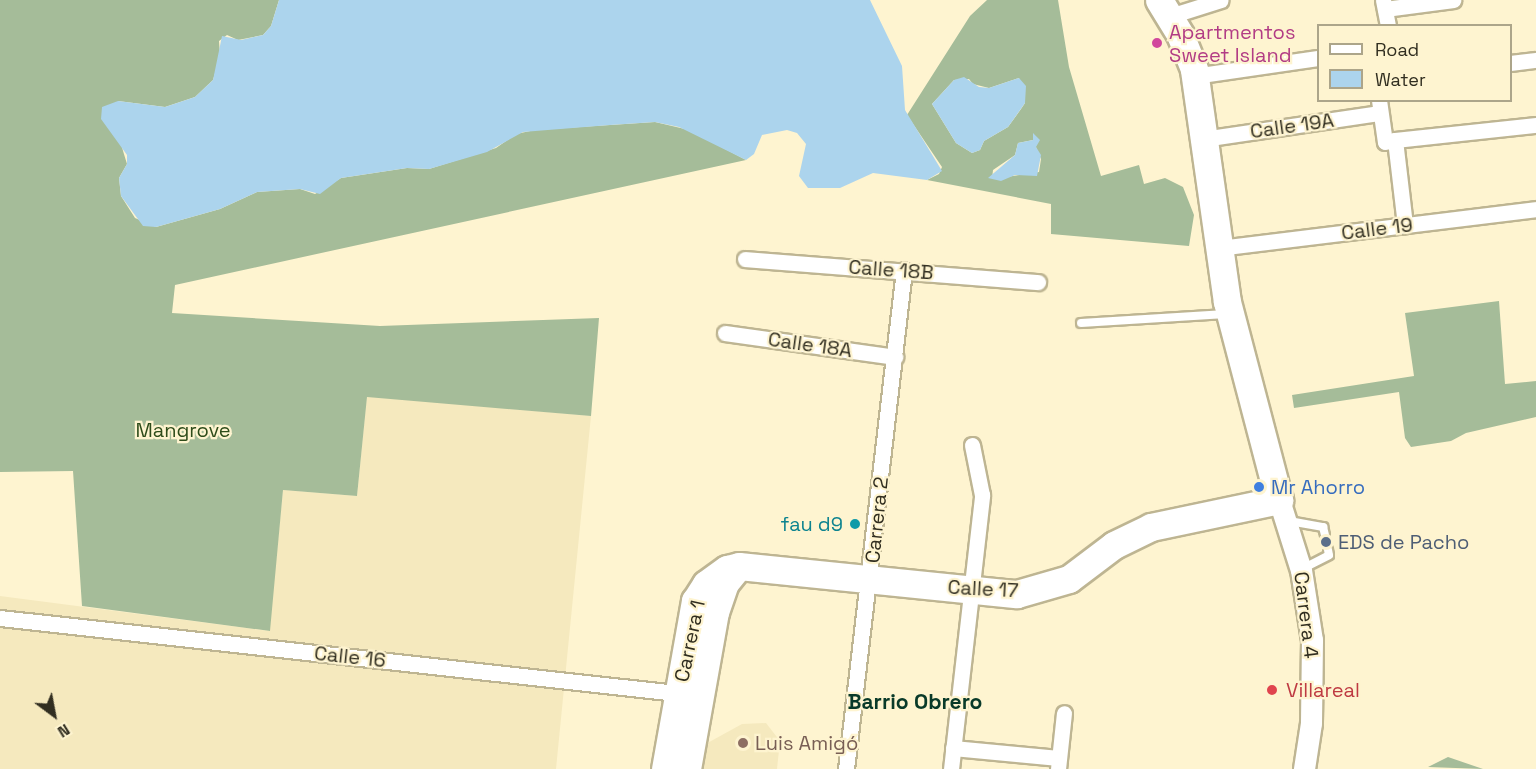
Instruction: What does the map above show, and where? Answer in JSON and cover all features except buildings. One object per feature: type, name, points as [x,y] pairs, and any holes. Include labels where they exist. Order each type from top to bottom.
[{"type":"highway","points":[[1165,8],[1194,76],[1230,314],[1283,510]]},
{"type":"highway","name":"Calle 17","points":[[739,566],[1017,594],[1041,589],[1069,579],[1114,544],[1151,527],[1283,510]]},
{"type":"highway","name":"Carrera 1","points":[[687,769],[695,601],[718,573],[739,566]]},
{"type":"highway","name":"Carrera 1","points":[[665,769],[689,695]]},
{"type":"street","points":[[1165,8],[1221,0]]},
{"type":"street","points":[[1388,24],[1384,4],[1453,0]]},
{"type":"street","points":[[1194,76],[1317,58]]},
{"type":"street","points":[[1512,63],[1536,60]]},
{"type":"street","points":[[1380,107],[1385,142],[1536,125]]},
{"type":"street","name":"Calle 19A","points":[[1203,139],[1380,107]]},
{"type":"street","points":[[1395,141],[1405,225]]},
{"type":"street","name":"Calle 19","points":[[1219,248],[1536,209]]},
{"type":"street","name":"Calle 18B","points":[[745,259],[1038,282]]},
{"type":"street","name":"Carrera 2","points":[[846,769],[870,579],[904,270]]},
{"type":"street","name":"Calle 18A","points":[[726,333],[895,357]]},
{"type":"street","points":[[951,769],[982,495],[972,445]]},
{"type":"street","name":"Carrera 4","points":[[1283,510],[1301,570],[1312,640],[1313,683],[1304,769]]},
{"type":"street","name":"Calle 16","points":[[0,618],[689,695]]},
{"type":"street","points":[[953,748],[1058,764],[1064,713]]},
{"type":"lane","points":[[1082,323],[1230,314]]},
{"type":"lane","points":[[1283,510],[1323,527],[1325,535]]},
{"type":"lane","points":[[1301,570],[1329,555],[1328,550]]},
{"type":"shaded area","points":[[367,396],[591,416],[556,769],[0,769],[0,596],[269,631],[283,490],[357,496]]},
{"type":"shaded area","name":"Luis Amigó","points":[[766,723],[780,741],[777,769],[699,769],[702,746],[742,724]]},
{"type":"green space","name":"Mangrove","points":[[0,0],[279,0],[271,26],[263,35],[238,40],[227,35],[219,41],[220,56],[213,80],[195,97],[165,107],[118,101],[120,141],[127,164],[119,178],[121,196],[135,218],[156,227],[220,209],[257,192],[300,189],[315,194],[341,178],[407,168],[429,169],[496,148],[516,134],[535,130],[655,122],[689,130],[746,160],[175,285],[172,313],[380,326],[599,318],[591,416],[367,397],[357,496],[283,490],[270,631],[82,606],[73,471],[0,472]]},
{"type":"green space","points":[[987,0],[1058,0],[1069,67],[1101,176],[1139,165],[1144,184],[1165,178],[1183,187],[1194,215],[1189,246],[1051,234],[1051,204],[927,180],[939,174],[942,167],[907,115],[970,16]],"holes":[[[1019,78],[1025,103],[1008,127],[984,141],[980,150],[972,153],[956,143],[932,104],[954,80],[969,79],[973,84],[989,88]],[[1033,140],[1041,159],[1039,172],[992,179],[993,170],[1015,155],[1018,143]]]},
{"type":"green space","points":[[1499,301],[1505,384],[1536,381],[1536,417],[1466,433],[1451,441],[1411,447],[1405,438],[1399,392],[1294,408],[1292,395],[1414,376],[1405,313]]},
{"type":"green space","points":[[1448,757],[1483,769],[1428,767]]},
{"type":"water","points":[[279,0],[870,0],[902,66],[905,110],[942,171],[927,180],[873,173],[840,188],[808,188],[799,176],[806,144],[797,133],[787,130],[762,135],[754,154],[746,160],[679,127],[655,122],[610,125],[523,132],[487,152],[429,169],[407,168],[341,178],[320,194],[300,189],[257,192],[220,209],[156,227],[143,226],[121,196],[119,178],[127,164],[127,155],[101,119],[102,107],[118,101],[165,107],[195,97],[213,80],[222,36],[241,40],[263,35],[271,26]]},
{"type":"water","points":[[964,77],[979,87],[989,88],[1019,78],[1026,86],[1025,103],[1008,127],[984,141],[980,150],[972,153],[956,143],[932,104],[954,80]]},
{"type":"water","points":[[1033,133],[1040,140],[1036,147],[1041,155],[1037,176],[1015,175],[1001,181],[988,178],[1015,155],[1018,143],[1033,140]]},
{"type":"place","name":"Apartmentos Sweet Island","points":[[1157,43]]},
{"type":"place","name":"Mr Ahorro","points":[[1259,487]]},
{"type":"place","name":"fau d9","points":[[855,524]]},
{"type":"place","name":"EDS de Pacho","points":[[1326,542]]},
{"type":"place","name":"Villareal","points":[[1272,690]]},
{"type":"place","name":"Luis Amigó","points":[[743,743]]},
{"type":"district","name":"Barrio Obrero","points":[[915,702]]}]
